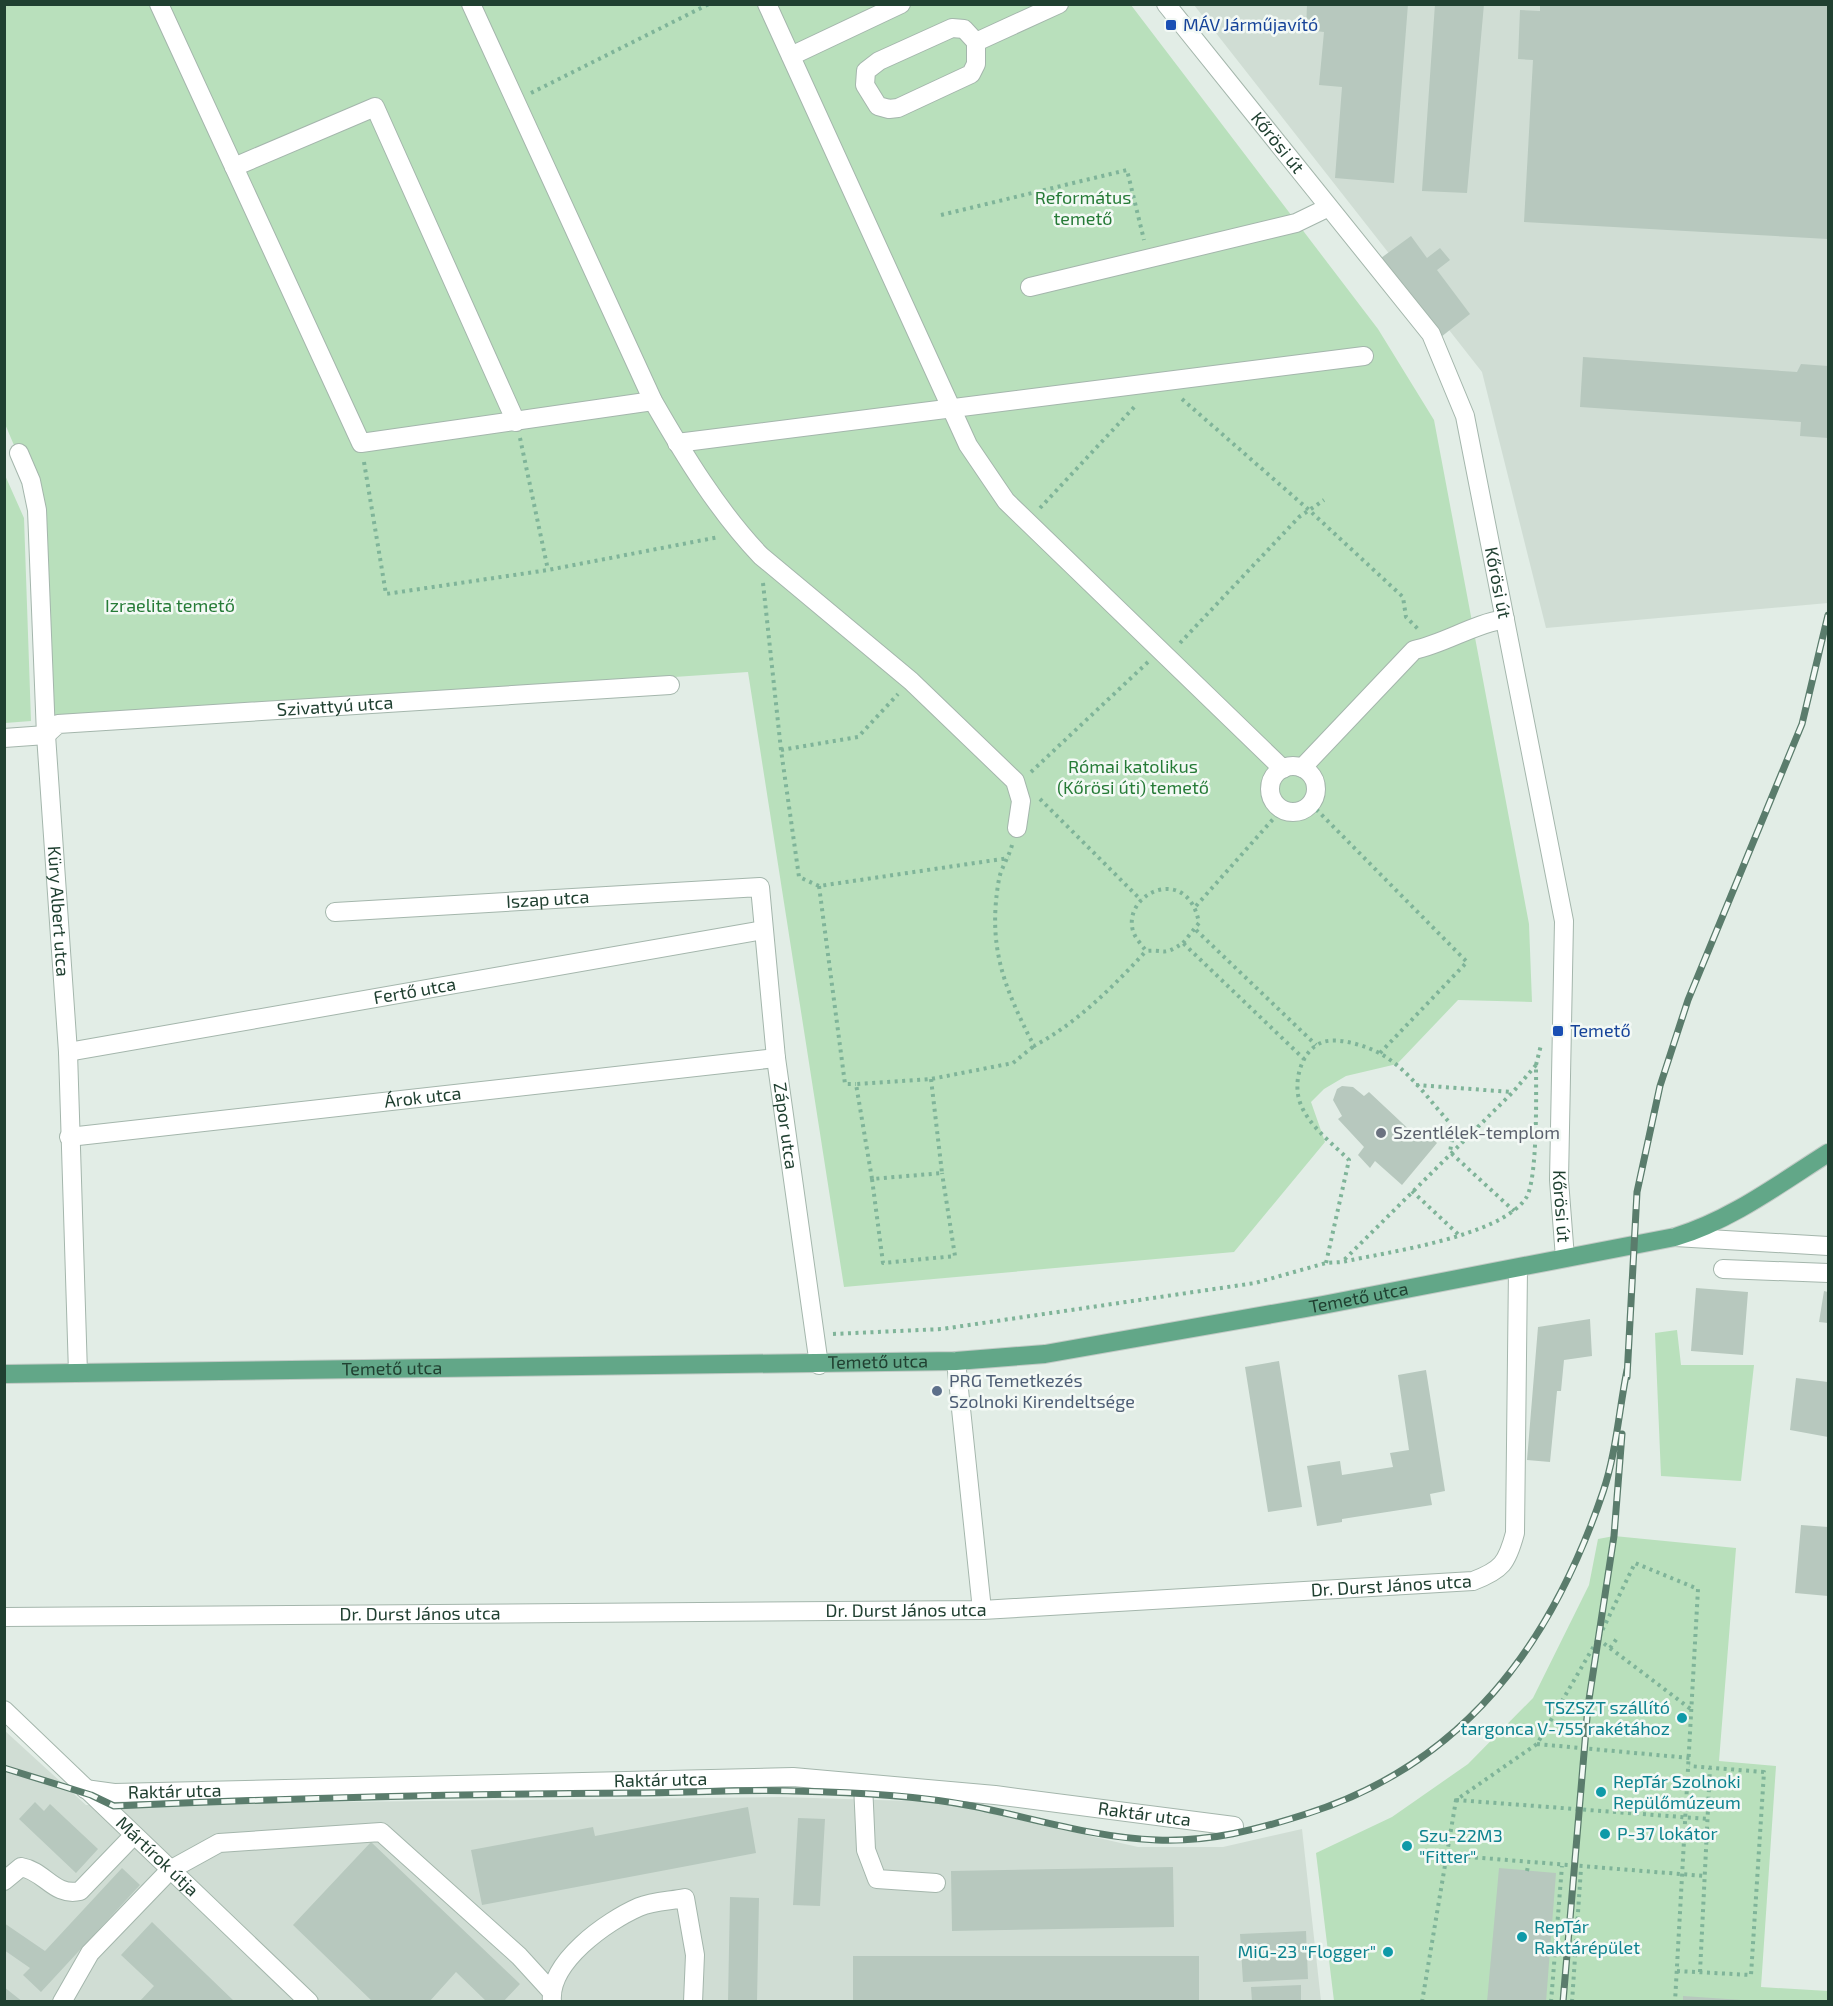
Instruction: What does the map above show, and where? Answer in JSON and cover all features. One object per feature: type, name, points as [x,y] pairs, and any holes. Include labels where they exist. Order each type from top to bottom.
[{"type":"main road","name":"Temető utca","points":[[4,1374],[819,1365],[956,1361],[1045,1354],[1518,1268],[1675,1237],[1697,1230],[1751,1203],[1828,1153]]},
{"type":"street","points":[[159,4],[361,443],[653,401]]},
{"type":"street","points":[[471,4],[653,401],[677,443],[739,533],[761,556],[911,681],[1015,781],[1021,801],[1017,828]]},
{"type":"street","points":[[767,4],[968,445],[1006,501],[1283,769]]},
{"type":"street","points":[[791,56],[901,4]]},
{"type":"street","points":[[976,42],[1059,4]]},
{"type":"street","name":"Kőrösi út","points":[[1166,4],[1327,208],[1431,334],[1465,416],[1564,921],[1559,1179],[1565,1258]]},
{"type":"street","points":[[952,28],[964,29],[976,42],[976,64],[971,74],[898,108],[888,109],[878,106],[865,85],[866,71],[879,61],[952,28]]},
{"type":"street","points":[[234,167],[375,107],[516,422]]},
{"type":"street","points":[[1030,287],[1296,223],[1327,208]]},
{"type":"street","points":[[677,443],[1160,380],[1364,356]]},
{"type":"street","name":"Küry Albert utca","points":[[19,453],[31,481],[37,510],[46,735],[68,1052],[78,1373]]},
{"type":"street","points":[[1302,768],[1414,650],[1433,645],[1486,622],[1505,619]]},
{"type":"street","name":"Szivattyú utca","points":[[4,738],[46,735],[58,724],[670,685]]},
{"type":"street","points":[[1302,768],[1308,771],[1316,783],[1311,804],[1300,811],[1282,809],[1271,792],[1273,778],[1283,769],[1302,768]]},
{"type":"street","name":"Iszap utca","points":[[335,912],[760,887]]},
{"type":"street","name":"Zápor utca","points":[[760,887],[776,1058],[819,1365]]},
{"type":"street","name":"Fertő utca","points":[[68,1052],[763,930]]},
{"type":"street","name":"Árok utca","points":[[69,1137],[776,1058]]},
{"type":"street","points":[[1675,1237],[1828,1246]]},
{"type":"street","points":[[1776,1271],[1777,1244]]},
{"type":"street","name":"Dr. Durst János utca","points":[[4,1617],[982,1610],[1473,1581],[1494,1573],[1509,1556],[1515,1533],[1518,1268]]},
{"type":"street","points":[[1723,1269],[1828,1273]]},
{"type":"street","points":[[956,1361],[982,1610]]},
{"type":"street","name":"Mártírok útja","points":[[4,1710],[133,1836],[309,2001]]},
{"type":"street","name":"Raktár utca","points":[[85,1789],[114,1793],[793,1777],[995,1795],[1234,1826]]},
{"type":"street","points":[[863,1784],[866,1850],[877,1880],[936,1883]]},
{"type":"street","points":[[62,2001],[90,1953],[170,1870],[219,1843],[381,1832],[519,1956],[552,1996],[569,1957],[600,1929],[640,1906],[685,1898],[695,1955],[693,2001]]},
{"type":"street","points":[[4,1881],[21,1867],[33,1869],[59,1891],[69,1894],[80,1891],[133,1836]]},
{"type":"path","points":[[516,100],[709,4]]},
{"type":"path","points":[[942,215],[1127,170],[1148,258]]},
{"type":"path","points":[[1028,522],[1160,380],[1309,510],[1403,597],[1406,617],[1433,645]]},
{"type":"path","points":[[516,422],[548,570]]},
{"type":"path","points":[[361,443],[386,594],[548,570],[739,533]]},
{"type":"path","points":[[1031,773],[1164,653],[1309,510],[1324,500]]},
{"type":"path","points":[[761,556],[781,750],[799,876],[819,886],[1009,858]]},
{"type":"path","points":[[781,750],[858,737],[911,681]]},
{"type":"path","points":[[1038,797],[1141,900]]},
{"type":"path","points":[[1311,804],[1467,962],[1380,1053]]},
{"type":"path","points":[[1196,906],[1282,809]]},
{"type":"path","points":[[1017,828],[1009,858],[999,876],[993,926],[998,956],[1010,998],[1034,1046]]},
{"type":"path","points":[[819,886],[845,1083],[931,1078],[1013,1063],[1034,1046],[1061,1032],[1120,979],[1146,951]]},
{"type":"path","points":[[1158,888],[1171,889],[1184,895],[1196,906],[1199,923],[1196,930],[1171,951],[1160,953],[1146,951],[1133,932],[1132,918],[1141,900],[1158,888]]},
{"type":"path","points":[[1196,930],[1316,1045]]},
{"type":"path","points":[[1183,943],[1305,1059]]},
{"type":"path","points":[[1326,1263],[1349,1160],[1307,1118],[1300,1103],[1299,1069],[1316,1045],[1325,1041],[1335,1041],[1380,1053],[1416,1085],[1449,1122],[1453,1134],[1450,1152]]},
{"type":"path","points":[[814,1335],[942,1329],[1255,1282],[1326,1263],[1342,1262],[1460,1237],[1514,1211],[1527,1196],[1533,1158],[1536,1065],[1542,1042]]},
{"type":"path","points":[[1342,1262],[1450,1152],[1513,1092],[1536,1065]]},
{"type":"path","points":[[856,1084],[883,1263],[955,1256],[931,1078]]},
{"type":"path","points":[[1416,1085],[1513,1092]]},
{"type":"path","points":[[1450,1152],[1514,1211]]},
{"type":"path","points":[[872,1179],[942,1173]]},
{"type":"path","points":[[1412,1191],[1460,1237]]},
{"type":"path","points":[[1422,2001],[1456,1800],[1537,1744],[1598,1639],[1635,1563],[1698,1589],[1676,2001]]},
{"type":"path","points":[[1610,1648],[1618,1637]]},
{"type":"path","points":[[1598,1639],[1693,1710]]},
{"type":"path","points":[[1537,1744],[1690,1758]]},
{"type":"path","points":[[1677,1971],[1751,1975],[1764,1772],[1689,1766]]},
{"type":"path","points":[[1700,1972],[1710,1768]]},
{"type":"path","points":[[1456,1800],[1707,1819]]},
{"type":"path","points":[[1445,1855],[1581,1868],[1705,1876]]},
{"type":"path","points":[[1522,1862],[1528,1869],[1536,1863]]},
{"type":"path","points":[[1551,2001],[1562,1866]]},
{"type":"path","points":[[1572,2001],[1581,1868]]},
{"type":"shaded area","name":"MÁV Járműjavító","points":[[1194,5],[1828,5],[1828,603],[1546,628],[1482,372]]},
{"type":"shaded area","points":[[4,1730],[86,1805],[781,1797],[942,1802],[1138,1847],[1223,1847],[1302,1829],[1321,2001],[5,2001]]},
{"type":"green space","name":"Római katolikus (Kőrösi úti) temető","points":[[5,5],[1131,5],[1378,329],[1434,420],[1529,924],[1532,1002],[1458,1000],[1397,1064],[1346,1076],[1324,1089],[1311,1102],[1325,1142],[1234,1252],[844,1287],[748,672],[53,719],[41,509],[5,424]]},
{"type":"green space","points":[[4,473],[24,518],[31,721],[5,723]]},
{"type":"green space","points":[[1677,1330],[1681,1365],[1754,1365],[1741,1481],[1661,1476],[1655,1333]]},
{"type":"green space","name":"RepTár Szolnoki Repülőmúzeum","points":[[1614,1536],[1736,1548],[1719,1761],[1776,1766],[1761,1987],[1828,1991],[1828,2001],[1334,2001],[1316,1853],[1392,1817],[1468,1764],[1533,1698],[1589,1585],[1598,1539]]},
{"type":"building","points":[[1307,4],[1408,4],[1394,183],[1335,178],[1342,87],[1319,85],[1324,32],[1306,30]]},
{"type":"building","points":[[1435,4],[1484,4],[1467,193],[1422,191]]},
{"type":"building","points":[[1540,4],[1828,4],[1828,239],[1524,222],[1533,60],[1518,59],[1520,10],[1540,11]]},
{"type":"building","points":[[1411,236],[1427,258],[1440,248],[1450,260],[1437,270],[1470,314],[1441,337],[1381,258]]},
{"type":"building","points":[[1583,357],[1797,372],[1801,364],[1828,366],[1828,438],[1800,436],[1801,422],[1580,407]]},
{"type":"building","name":"Szentlélek-templom","points":[[1342,1086],[1353,1087],[1364,1096],[1369,1092],[1416,1136],[1423,1129],[1437,1143],[1402,1185],[1375,1161],[1370,1168],[1358,1155],[1364,1147],[1338,1119],[1342,1116],[1333,1100],[1337,1089]]},
{"type":"building","points":[[1696,1288],[1748,1292],[1743,1355],[1691,1351]]},
{"type":"building","points":[[1824,1291],[1828,1292],[1828,1323],[1819,1322]]},
{"type":"building","points":[[1590,1319],[1592,1356],[1564,1360],[1561,1391],[1557,1391],[1550,1462],[1527,1460],[1538,1327]]},
{"type":"building","points":[[1279,1361],[1302,1507],[1268,1512],[1245,1367]]},
{"type":"building","points":[[1426,1370],[1445,1491],[1430,1494],[1432,1505],[1342,1519],[1342,1522],[1317,1526],[1307,1466],[1340,1461],[1342,1475],[1393,1467],[1390,1453],[1409,1450],[1398,1375]]},
{"type":"building","points":[[1796,1378],[1828,1382],[1828,1437],[1790,1430]]},
{"type":"building","points":[[1801,1525],[1828,1527],[1828,1596],[1795,1593]]},
{"type":"building","points":[[35,1802],[44,1811],[50,1804],[98,1849],[76,1873],[19,1819]]},
{"type":"building","points":[[748,1807],[756,1853],[482,1905],[471,1850],[593,1827],[595,1836]]},
{"type":"building","points":[[798,1818],[825,1819],[820,1906],[793,1905]]},
{"type":"building","points":[[371,1842],[520,1984],[503,2002],[487,2002],[456,1972],[429,2002],[373,2002],[293,1925]]},
{"type":"building","points":[[1173,1867],[1174,1927],[952,1931],[951,1871]]},
{"type":"building","points":[[122,1868],[140,1885],[41,1992],[23,1975],[30,1968],[4,1950],[4,1923],[45,1951]]},
{"type":"building","name":"RepTár Raktárépület","points":[[1499,1868],[1556,1873],[1546,2002],[1487,2002]]},
{"type":"building","points":[[730,1897],[759,1898],[757,2002],[728,2002]]},
{"type":"building","points":[[152,1922],[235,2002],[139,2002],[154,1986],[121,1955]]},
{"type":"building","points":[[1306,1931],[1308,1979],[1243,1982],[1240,1934]]},
{"type":"building","points":[[853,1956],[1199,1956],[1199,2002],[853,2002]]},
{"type":"building","points":[[1301,1985],[1301,2002],[1252,2002],[1251,1987]]},
{"type":"building","points":[[4,1987],[23,2002],[4,2002]]},
{"type":"building","points":[[1683,1996],[1742,2000],[1742,2002],[1683,2002]]},
{"type":"railway","points":[[1627,1377],[1637,1192],[1660,1086],[1688,1000],[1802,724],[1828,615]]},
{"type":"railway","points":[[4,1768],[91,1795],[114,1806],[503,1794],[774,1791],[861,1793],[928,1799],[972,1806],[1087,1832],[1157,1840],[1196,1839],[1251,1830],[1306,1814],[1362,1792],[1412,1764],[1456,1730],[1494,1692],[1528,1648],[1557,1600],[1582,1548],[1607,1477],[1627,1370]]},
{"type":"railway","points":[[1563,2002],[1588,1706],[1614,1536],[1622,1434]]},
{"type":"place","name":"MÁV Járműjavító","points":[[1171,25]]},
{"type":"place","name":"Temető","points":[[1558,1031]]},
{"type":"place","name":"Szentlélek-templom","points":[[1381,1133]]},
{"type":"place","name":"PRG Temetkezés Szolnoki Kirendeltsége","points":[[937,1391]]},
{"type":"place","name":"TSZSZT szállító targonca V-755 rakétához","points":[[1682,1718]]},
{"type":"place","name":"RepTár Szolnoki Repülőmúzeum","points":[[1601,1792]]},
{"type":"place","name":"P-37 lokátor","points":[[1605,1834]]},
{"type":"place","name":"Szu-22M3 \"Fitter\"","points":[[1407,1846]]},
{"type":"place","name":"RepTár Raktárépület","points":[[1522,1937]]},
{"type":"place","name":"MiG-23 \"Flogger\"","points":[[1388,1952]]},
{"type":"park label","name":"Református temető","points":[[1083,208]]},
{"type":"park label","name":"Izraelita temető","points":[[170,606]]}]
